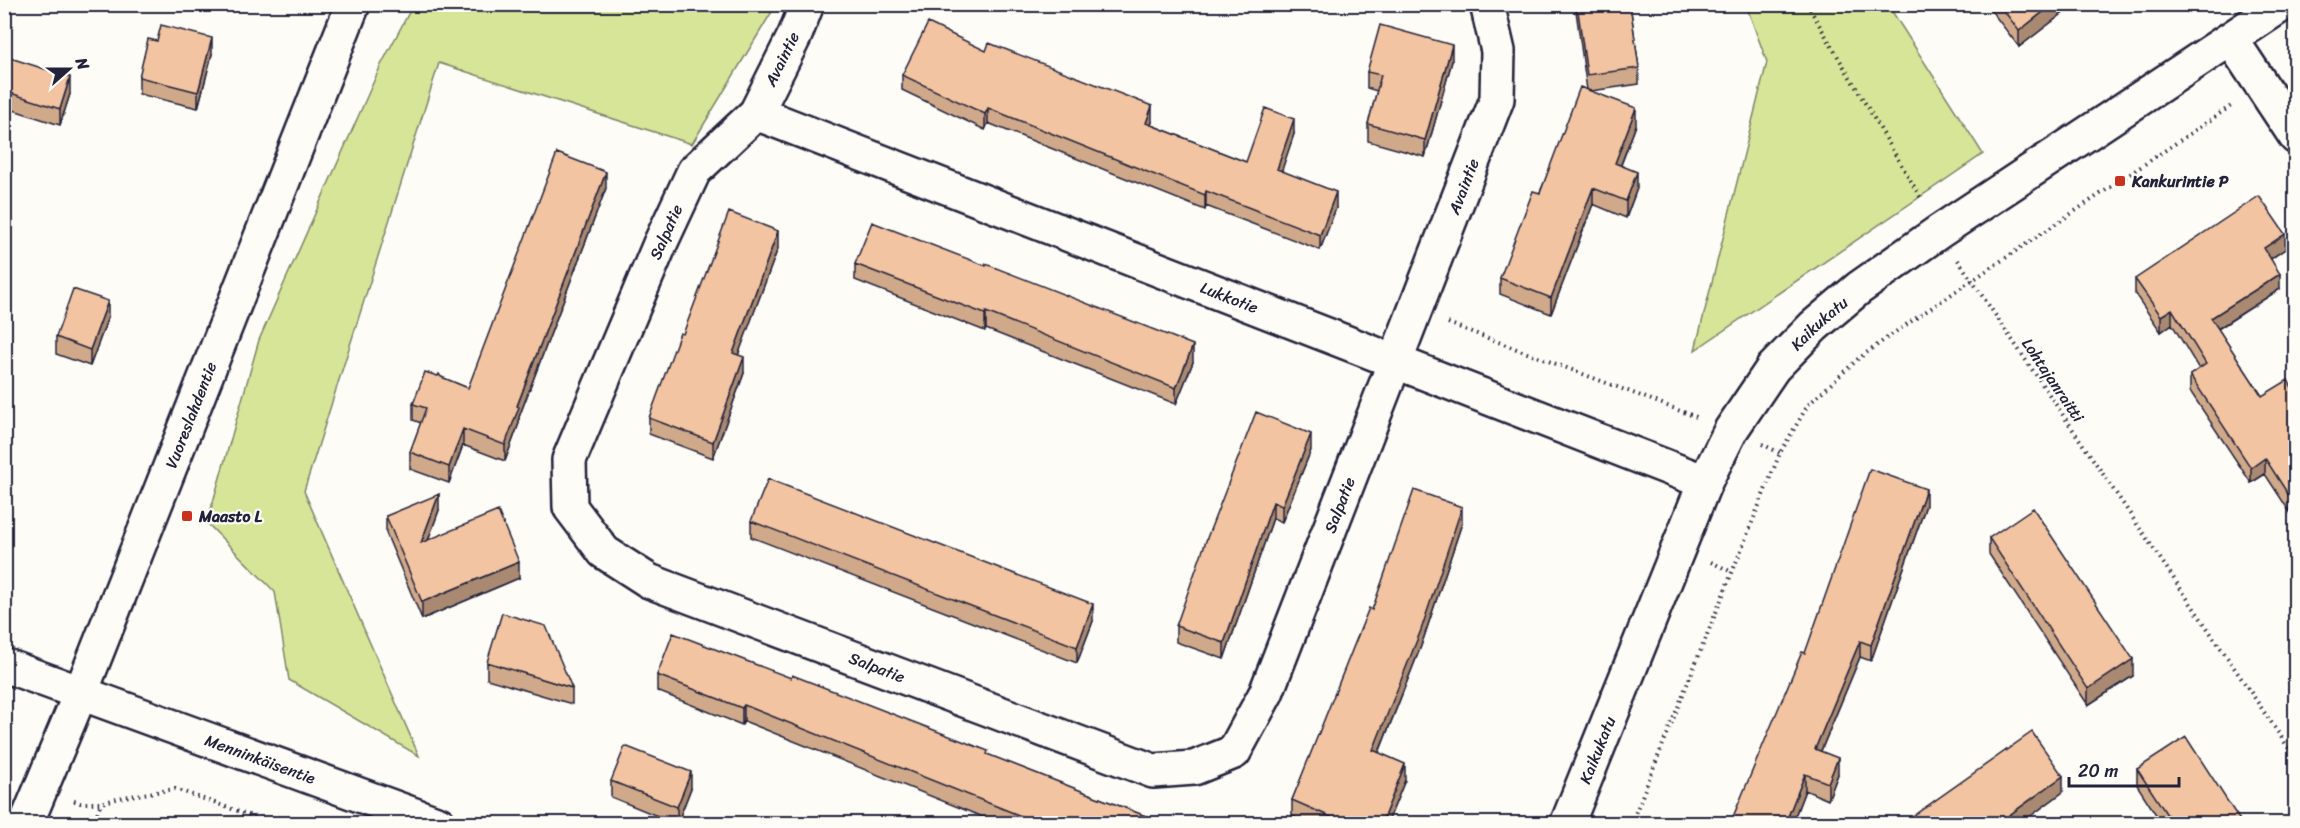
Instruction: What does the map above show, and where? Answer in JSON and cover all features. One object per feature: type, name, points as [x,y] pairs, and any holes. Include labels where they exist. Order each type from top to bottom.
[{"type":"street","name":"Vuoreslahdentie","points":[[26,824],[81,692],[353,4]]},
{"type":"street","name":"Avaintie","points":[[756,113],[795,35],[807,4]]},
{"type":"street","name":"Avaintie","points":[[1396,363],[1497,99],[1498,51],[1487,4]]},
{"type":"street","name":"Kaikukatu","points":[[1567,824],[1705,482],[1731,430],[1773,368],[1814,327],[1860,288],[1940,231],[2283,4]]},
{"type":"street","points":[[2231,39],[2295,137]]},
{"type":"street","name":"Lukkotie","points":[[756,113],[1705,482]]},
{"type":"street","name":"Salpatie","points":[[756,113],[694,171],[660,244],[568,460],[570,507],[604,552],[649,581],[1153,771],[1194,768],[1234,752],[1266,693],[1396,363]]},
{"type":"street","name":"Menninkäisentie","points":[[4,665],[81,692],[374,813],[439,824]]},
{"type":"path","name":"Lohtajanraitti","points":[[1807,4],[1971,280],[2295,759]]},
{"type":"path","points":[[1631,824],[1780,453],[1808,405],[1858,359],[1971,280],[2262,86]]},
{"type":"path","points":[[1416,311],[1731,430]]},
{"type":"path","points":[[41,787],[80,803],[101,803],[175,789],[275,824]]},
{"type":"path","points":[[93,824],[101,803]]},
{"type":"green space","points":[[413,5],[776,5],[692,144],[439,63],[304,491],[419,756],[289,680],[275,592],[207,523],[259,340],[381,65]]},
{"type":"green space","points":[[1746,5],[1888,5],[1983,154],[1695,350],[1767,62]]},
{"type":"building","points":[[1577,4],[1630,4],[1639,68],[1587,75]]},
{"type":"building","points":[[1999,4],[2053,4],[2019,31]]},
{"type":"building","points":[[928,23],[986,51],[989,43],[1152,106],[1146,123],[1246,162],[1265,108],[1294,119],[1277,169],[1336,192],[1320,235],[1206,191],[1205,195],[988,108],[985,114],[902,75]]},
{"type":"building","points":[[161,25],[212,38],[198,92],[139,77],[148,39],[157,41]]},
{"type":"building","points":[[1380,25],[1452,45],[1425,140],[1368,124],[1381,75],[1367,72]]},
{"type":"building","points":[[4,56],[70,77],[60,109],[4,91]]},
{"type":"building","points":[[1580,87],[1636,108],[1615,163],[1637,172],[1626,201],[1593,188],[1551,298],[1500,278],[1533,191],[1540,193]]},
{"type":"building","points":[[557,153],[606,172],[517,406],[519,407],[505,445],[463,429],[449,467],[410,452],[426,408],[413,404],[425,372],[438,376],[439,374],[441,377],[468,388]]},
{"type":"building","points":[[2259,196],[2285,234],[2264,248],[2280,274],[2211,318],[2262,396],[2288,380],[2295,393],[2295,505],[2265,458],[2251,468],[2190,375],[2206,364],[2172,309],[2161,316],[2135,279]]},
{"type":"building","points":[[729,212],[778,231],[733,353],[744,357],[713,442],[649,418],[680,333],[683,334]]},
{"type":"building","points":[[872,222],[1193,345],[1176,388],[986,312],[985,314],[855,264]]},
{"type":"building","points":[[73,289],[108,301],[90,350],[56,337]]},
{"type":"building","points":[[1256,412],[1311,434],[1282,506],[1273,502],[1224,643],[1176,626]]},
{"type":"building","points":[[1870,469],[1926,489],[1871,645],[1860,641],[1815,749],[1838,758],[1828,783],[1805,774],[1785,824],[1730,824],[1802,652],[1805,653]]},
{"type":"building","points":[[768,479],[1093,604],[1077,647],[751,521]]},
{"type":"building","points":[[1414,490],[1462,507],[1421,630],[1373,750],[1405,764],[1381,824],[1347,824],[1292,800],[1369,608],[1372,610]]},
{"type":"building","points":[[439,494],[421,543],[498,511],[519,562],[422,602],[386,516]]},
{"type":"building","points":[[2033,508],[2133,659],[2088,689],[1989,538]]},
{"type":"building","points":[[502,613],[546,626],[572,688],[487,662]]},
{"type":"building","points":[[673,633],[791,678],[792,675],[988,751],[987,754],[1166,824],[1041,824],[744,705],[742,708],[657,675]]},
{"type":"building","points":[[2032,732],[2063,776],[1997,824],[1908,824],[1906,821]]},
{"type":"building","points":[[2186,737],[2241,822],[2239,824],[2173,824],[2137,769]]},
{"type":"building","points":[[625,746],[691,772],[677,807],[611,781]]},
{"type":"place","name":"Kankurintie P","points":[[2120,181]]},
{"type":"place","name":"Maasto L","points":[[187,516]]}]
